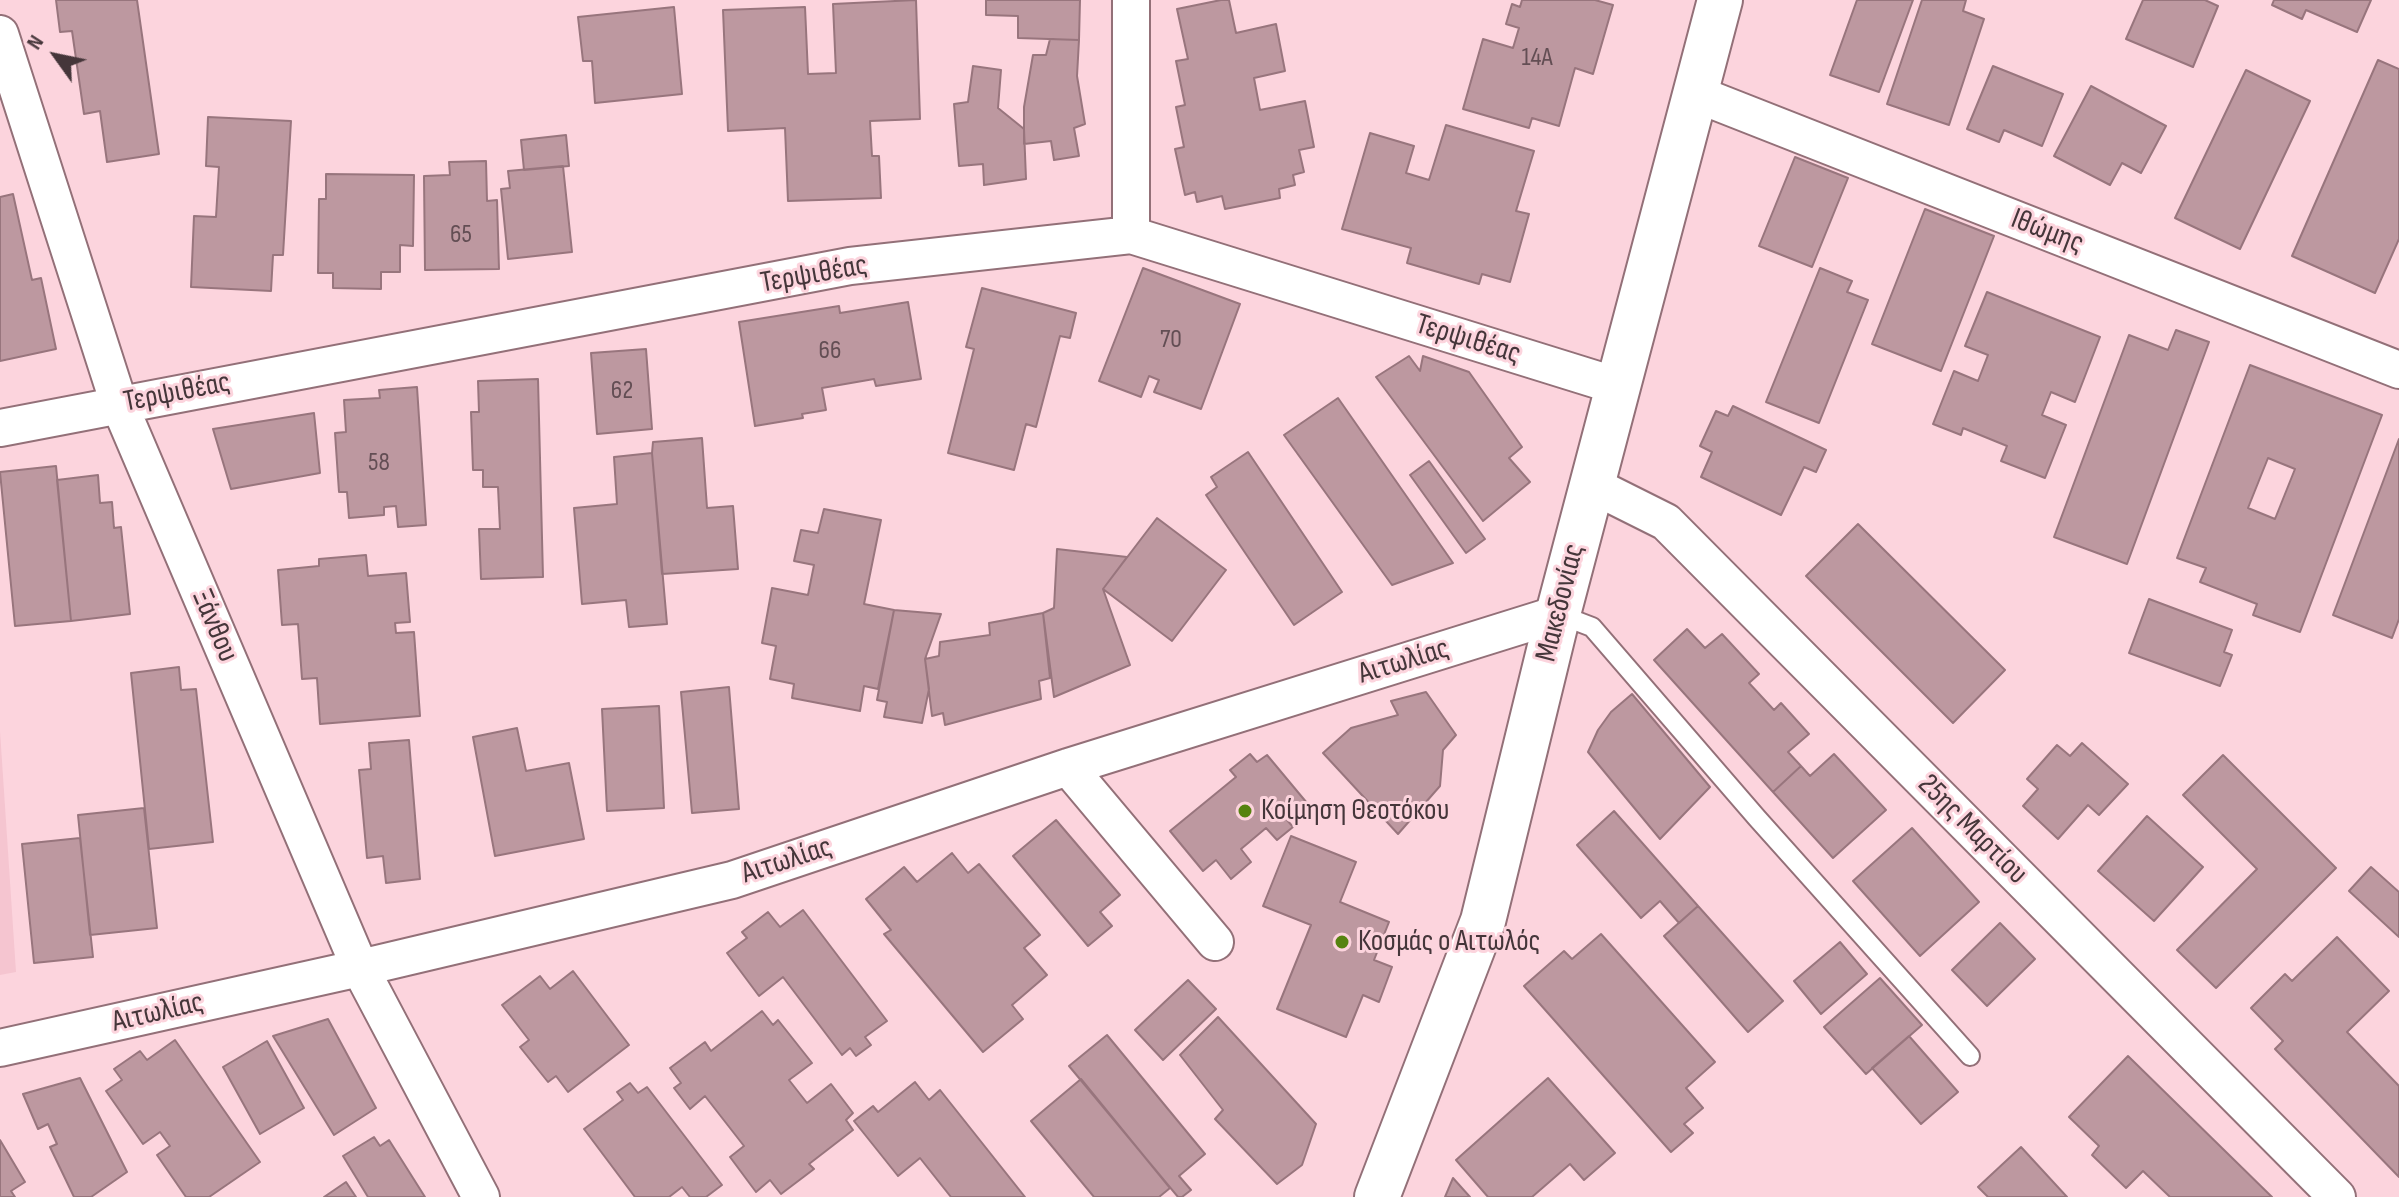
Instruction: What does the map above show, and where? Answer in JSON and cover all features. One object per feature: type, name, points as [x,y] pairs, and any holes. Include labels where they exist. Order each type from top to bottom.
[{"type":"street","points":[[1131,0],[1131,235]]},
{"type":"street","name":"Μακεδονίας","points":[[1377,1197],[1483,921],[1558,614],[1720,0]]},
{"type":"street","name":"Ξάνθου","points":[[0,34],[119,404],[360,968],[481,1197]]},
{"type":"street","name":"Ιθώμης","points":[[1694,93],[2399,370]]},
{"type":"street","name":"Τερψιθέας","points":[[0,428],[850,266],[1131,235],[1617,386]]},
{"type":"street","name":"25ης Μαρτίου","points":[[1592,485],[1666,522],[2337,1197]]},
{"type":"street","name":"Αιτωλίας","points":[[0,1048],[360,968],[732,880],[1068,767],[1558,614]]},
{"type":"street","points":[[1068,767],[1215,942]]},
{"type":"lane","points":[[1558,614],[1592,627],[1757,818],[1970,1056]]},
{"type":"shaded area","points":[[0,731],[16,972],[0,975]]},
{"type":"building","points":[[56,0],[137,0],[159,154],[107,162],[100,111],[84,114],[72,31],[60,32]]},
{"type":"building","points":[[916,0],[920,119],[870,121],[872,156],[879,156],[881,198],[788,201],[785,128],[728,131],[723,10],[805,7],[808,74],[836,73],[833,4]]},
{"type":"building","points":[[986,0],[1080,0],[1079,40],[1018,38],[1018,16],[986,15]]},
{"type":"building","points":[[1229,0],[1236,33],[1276,24],[1285,71],[1254,78],[1260,110],[1305,101],[1314,147],[1299,150],[1304,172],[1293,175],[1295,185],[1279,189],[1280,198],[1225,209],[1222,196],[1197,202],[1195,192],[1185,195],[1175,149],[1184,147],[1176,107],[1185,105],[1176,61],[1188,59],[1177,9]]},
{"type":"building","points":[[1522,0],[1595,0],[1613,5],[1593,74],[1575,68],[1559,126],[1532,118],[1529,128],[1463,109],[1483,39],[1513,48],[1519,28],[1506,24],[1512,4],[1520,7]]},
{"type":"building","points":[[1857,0],[1913,0],[1879,92],[1830,75]]},
{"type":"building","points":[[1922,0],[1966,0],[1963,11],[1984,19],[1949,125],[1887,104]]},
{"type":"building","points":[[2143,0],[2205,0],[2218,6],[2193,67],[2126,39]]},
{"type":"building","points":[[2274,0],[2371,0],[2357,32],[2306,10],[2302,19],[2272,5]]},
{"type":"building","points":[[674,7],[682,94],[595,103],[592,61],[583,61],[578,17]]},
{"type":"building","points":[[1050,39],[1079,40],[1077,76],[1085,124],[1074,128],[1079,156],[1054,160],[1051,141],[1024,144],[1024,107],[1033,55],[1046,55]]},
{"type":"building","points":[[2378,60],[2399,69],[2399,239],[2375,293],[2292,256]]},
{"type":"building","points":[[973,66],[1001,70],[998,108],[1024,129],[1026,179],[984,185],[983,164],[959,166],[954,104],[968,102]]},
{"type":"building","points":[[1993,66],[2063,94],[2042,146],[2004,130],[1999,142],[1967,129]]},
{"type":"building","points":[[2246,70],[2310,101],[2240,249],[2175,218]]},
{"type":"building","points":[[2091,86],[2166,126],[2141,173],[2122,163],[2110,185],[2054,156]]},
{"type":"building","points":[[208,117],[291,121],[283,255],[273,255],[271,291],[191,287],[194,216],[216,217],[219,167],[206,166]]},
{"type":"building","points":[[1446,125],[1534,151],[1516,211],[1529,214],[1510,282],[1482,274],[1479,284],[1407,263],[1411,248],[1342,229],[1370,133],[1414,146],[1406,173],[1429,180]]},
{"type":"building","points":[[566,135],[569,166],[524,170],[521,140]]},
{"type":"building","points":[[1795,157],[1848,178],[1812,267],[1759,246]]},
{"type":"building","points":[[486,161],[487,201],[497,200],[499,269],[425,270],[424,176],[450,175],[449,162]]},
{"type":"building","points":[[563,166],[572,252],[508,259],[501,189],[510,188],[508,171]]},
{"type":"building","points":[[326,174],[414,175],[413,246],[400,245],[400,272],[381,272],[381,289],[333,288],[333,273],[318,273],[319,199],[326,199]]},
{"type":"building","points":[[13,194],[32,280],[41,278],[56,349],[0,361],[0,197]]},
{"type":"building","points":[[1925,209],[1994,236],[1941,371],[1872,344]]},
{"type":"building","points":[[1143,268],[1240,304],[1201,409],[1154,392],[1159,380],[1149,376],[1141,397],[1099,381]]},
{"type":"building","points":[[1820,268],[1852,281],[1847,292],[1868,300],[1819,423],[1766,402]]},
{"type":"building","points":[[982,288],[1076,313],[1070,338],[1060,336],[1036,427],[1026,424],[1014,470],[948,453],[974,349],[966,347]]},
{"type":"building","points":[[1987,292],[2100,337],[2075,402],[2051,392],[2042,415],[2066,425],[2045,478],[2001,461],[2007,446],[1963,428],[1961,435],[1933,424],[1954,371],[1978,381],[1988,355],[1965,346]]},
{"type":"building","points":[[908,302],[921,379],[876,386],[874,379],[822,388],[826,410],[802,414],[803,418],[755,426],[739,322],[839,306],[840,313]]},
{"type":"building","points":[[2176,330],[2209,342],[2127,564],[2054,537],[2129,335],[2168,350]]},
{"type":"building","points":[[646,349],[652,429],[597,434],[591,353]]},
{"type":"building","points":[[1409,356],[1420,371],[1423,356],[1469,372],[1522,447],[1509,458],[1530,482],[1483,521],[1376,377]]},
{"type":"building","points":[[2250,365],[2382,415],[2300,632],[2253,615],[2257,604],[2200,582],[2206,568],[2177,558]],"holes":[[[2268,458],[2295,469],[2275,519],[2248,508]]]},
{"type":"building","points":[[538,379],[543,577],[481,579],[479,529],[500,529],[498,487],[483,487],[483,470],[473,470],[471,412],[479,412],[478,381]]},
{"type":"building","points":[[417,387],[426,525],[398,527],[396,506],[384,507],[384,515],[349,518],[347,492],[339,492],[335,433],[346,432],[344,400],[380,398],[379,390]]},
{"type":"building","points":[[1338,398],[1453,563],[1392,585],[1284,435]]},
{"type":"building","points":[[1733,406],[1826,450],[1816,472],[1804,467],[1781,515],[1701,477],[1712,452],[1700,446],[1716,411],[1728,416]]},
{"type":"building","points":[[314,413],[320,473],[231,489],[213,429]]},
{"type":"building","points":[[702,438],[707,508],[733,506],[738,569],[662,574],[653,442]]},
{"type":"building","points":[[2399,439],[2399,619],[2392,638],[2333,615]]},
{"type":"building","points":[[1248,452],[1342,592],[1294,625],[1206,495],[1217,487],[1211,477]]},
{"type":"building","points":[[652,453],[667,624],[629,627],[626,600],[582,604],[574,508],[617,504],[614,457]]},
{"type":"building","points":[[1429,461],[1485,539],[1466,553],[1410,475]]},
{"type":"building","points":[[56,466],[71,621],[15,626],[0,472]]},
{"type":"building","points":[[98,475],[100,503],[112,502],[114,528],[121,527],[130,614],[71,621],[57,480]]},
{"type":"building","points":[[824,509],[881,520],[864,604],[894,610],[878,689],[864,686],[860,711],[792,698],[794,684],[770,679],[776,646],[762,643],[772,588],[808,595],[814,565],[794,561],[801,530],[818,533]]},
{"type":"building","points":[[1157,518],[1226,570],[1172,641],[1103,589]]},
{"type":"building","points":[[1858,524],[2005,670],[1953,723],[1806,576]]},
{"type":"building","points":[[1057,549],[1127,557],[1103,589],[1130,665],[1054,697],[1043,613],[1054,608]]},
{"type":"building","points":[[366,555],[368,576],[406,573],[410,622],[395,623],[396,633],[414,632],[420,716],[320,724],[317,678],[302,679],[298,624],[282,625],[278,570],[319,566],[319,559]]},
{"type":"building","points":[[2149,599],[2232,630],[2224,652],[2232,655],[2220,686],[2129,653]]},
{"type":"building","points":[[894,610],[941,614],[925,659],[929,689],[922,723],[884,717],[887,702],[877,700]]},
{"type":"building","points":[[1043,613],[1050,678],[1039,681],[1041,699],[945,725],[943,713],[932,716],[925,659],[939,656],[940,642],[990,635],[989,623]]},
{"type":"building","points":[[1687,629],[1705,648],[1722,634],[1759,674],[1749,683],[1774,710],[1781,703],[1809,734],[1788,752],[1801,766],[1773,792],[1654,660]]},
{"type":"building","points":[[179,667],[181,690],[196,689],[213,842],[149,849],[131,673]]},
{"type":"building","points":[[729,687],[739,809],[692,813],[681,692]]},
{"type":"building","points":[[1426,692],[1456,735],[1443,750],[1440,786],[1398,834],[1323,753],[1351,728],[1398,715],[1391,701]]},
{"type":"building","points":[[1632,694],[1710,787],[1660,839],[1588,752],[1611,712]]},
{"type":"building","points":[[659,706],[664,808],[607,811],[602,709]]},
{"type":"building","points":[[517,728],[526,771],[569,763],[584,839],[495,856],[473,737]]},
{"type":"building","points":[[409,740],[420,879],[386,883],[383,856],[367,858],[359,770],[371,769],[369,743]]},
{"type":"building","points":[[2082,743],[2128,784],[2099,815],[2088,805],[2058,839],[2023,806],[2038,789],[2027,779],[2057,745],[2070,756]]},
{"type":"building","name":"Κοίμηση Θεοτόκου","points":[[1250,754],[1257,762],[1267,755],[1307,803],[1287,820],[1293,827],[1277,840],[1266,828],[1241,849],[1251,862],[1231,879],[1216,860],[1203,871],[1170,831],[1236,777],[1230,770]]},
{"type":"building","points":[[1834,754],[1886,810],[1833,858],[1773,792],[1801,766],[1810,776]]},
{"type":"building","points":[[2223,755],[2336,868],[2216,988],[2177,950],[2257,869],[2183,795]]},
{"type":"building","points":[[144,808],[157,928],[90,935],[78,815]]},
{"type":"building","points":[[1614,811],[1698,906],[1679,923],[1660,901],[1641,918],[1577,845]]},
{"type":"building","points":[[2147,816],[2203,867],[2154,921],[2098,871]]},
{"type":"building","points":[[1056,820],[1120,895],[1100,912],[1112,926],[1088,946],[1013,856]]},
{"type":"building","points":[[1912,828],[1979,902],[1920,956],[1853,881]]},
{"type":"building","name":"Κοσμάς ο Αιτωλός","points":[[1291,836],[1356,862],[1340,902],[1389,922],[1374,960],[1392,967],[1379,1002],[1363,995],[1346,1037],[1277,1009],[1311,925],[1263,906]]},
{"type":"building","points":[[80,838],[93,957],[34,963],[22,844]]},
{"type":"building","points":[[952,853],[968,873],[979,864],[1040,935],[1024,948],[1047,975],[1012,1005],[1023,1019],[983,1052],[884,934],[891,930],[866,899],[904,867],[917,882]]},
{"type":"building","points":[[2371,867],[2399,892],[2399,937],[2349,891]]},
{"type":"building","points":[[1698,906],[1783,1001],[1748,1032],[1664,936]]},
{"type":"building","points":[[803,910],[887,1021],[865,1037],[871,1045],[856,1056],[850,1048],[842,1055],[783,977],[759,996],[727,953],[747,938],[742,932],[768,912],[780,927]]},
{"type":"building","points":[[2000,923],[2035,959],[1987,1006],[1952,970]]},
{"type":"building","points":[[1601,934],[1715,1062],[1686,1088],[1703,1108],[1684,1124],[1693,1133],[1671,1152],[1524,986],[1564,951],[1572,959]]},
{"type":"building","points":[[2337,937],[2389,991],[2347,1032],[2399,1086],[2399,1177],[2275,1049],[2283,1041],[2251,1008],[2285,974],[2292,981]]},
{"type":"building","points":[[1840,942],[1867,974],[1821,1014],[1794,981]]},
{"type":"building","points":[[573,971],[629,1045],[568,1092],[556,1076],[548,1082],[520,1047],[529,1040],[502,1005],[540,976],[550,989]]},
{"type":"building","points":[[1880,978],[1922,1025],[1866,1074],[1824,1027]]},
{"type":"building","points":[[1188,980],[1216,1009],[1163,1060],[1135,1030]]},
{"type":"building","points":[[762,1011],[773,1025],[778,1020],[812,1063],[789,1080],[807,1103],[831,1084],[853,1113],[846,1120],[853,1130],[809,1164],[814,1169],[781,1194],[770,1180],[756,1192],[730,1157],[744,1146],[705,1096],[690,1109],[674,1088],[681,1083],[670,1068],[705,1042],[711,1051]]},
{"type":"building","points":[[1218,1017],[1316,1124],[1302,1165],[1277,1184],[1215,1119],[1223,1110],[1180,1055]]},
{"type":"building","points":[[328,1019],[376,1108],[334,1135],[273,1036]]},
{"type":"building","points":[[1107,1035],[1205,1154],[1179,1176],[1191,1190],[1182,1197],[1178,1197],[1069,1066]]},
{"type":"building","points":[[1909,1036],[1958,1092],[1921,1124],[1872,1068]]},
{"type":"building","points":[[175,1040],[260,1162],[209,1197],[186,1197],[157,1155],[170,1146],[160,1132],[143,1144],[106,1091],[122,1080],[114,1069],[140,1051],[147,1060]]},
{"type":"building","points":[[267,1041],[304,1108],[260,1134],[223,1067]]},
{"type":"building","points":[[2128,1056],[2272,1197],[2170,1197],[2143,1171],[2126,1188],[2092,1155],[2099,1146],[2069,1117]]},
{"type":"building","points":[[80,1078],[127,1172],[91,1197],[74,1197],[50,1147],[57,1144],[48,1124],[38,1129],[23,1094]]},
{"type":"building","points":[[1548,1078],[1615,1153],[1584,1180],[1570,1164],[1532,1197],[1488,1197],[1456,1160]]},
{"type":"building","points":[[1081,1079],[1170,1188],[1159,1197],[1094,1197],[1031,1121]]},
{"type":"building","points":[[915,1082],[929,1100],[940,1090],[1025,1197],[951,1197],[920,1158],[898,1176],[854,1121],[873,1106],[878,1112]]},
{"type":"building","points":[[630,1083],[638,1093],[647,1087],[722,1185],[706,1197],[690,1197],[682,1187],[669,1197],[635,1197],[584,1129],[623,1100],[617,1092]]},
{"type":"building","points":[[374,1137],[380,1146],[389,1140],[425,1197],[368,1197],[343,1156]]},
{"type":"building","points":[[0,1140],[25,1182],[11,1191],[15,1197],[0,1197]]},
{"type":"building","points":[[2021,1147],[2067,1197],[1988,1197],[1978,1187]]},
{"type":"building","points":[[1453,1178],[1470,1197],[1445,1197]]},
{"type":"building","points":[[346,1182],[356,1197],[324,1197]]},
{"type":"place","name":"Κοίμηση Θεοτόκου","points":[[1245,811]]},
{"type":"place","name":"Κοσμάς ο Αιτωλός","points":[[1342,942]]}]
